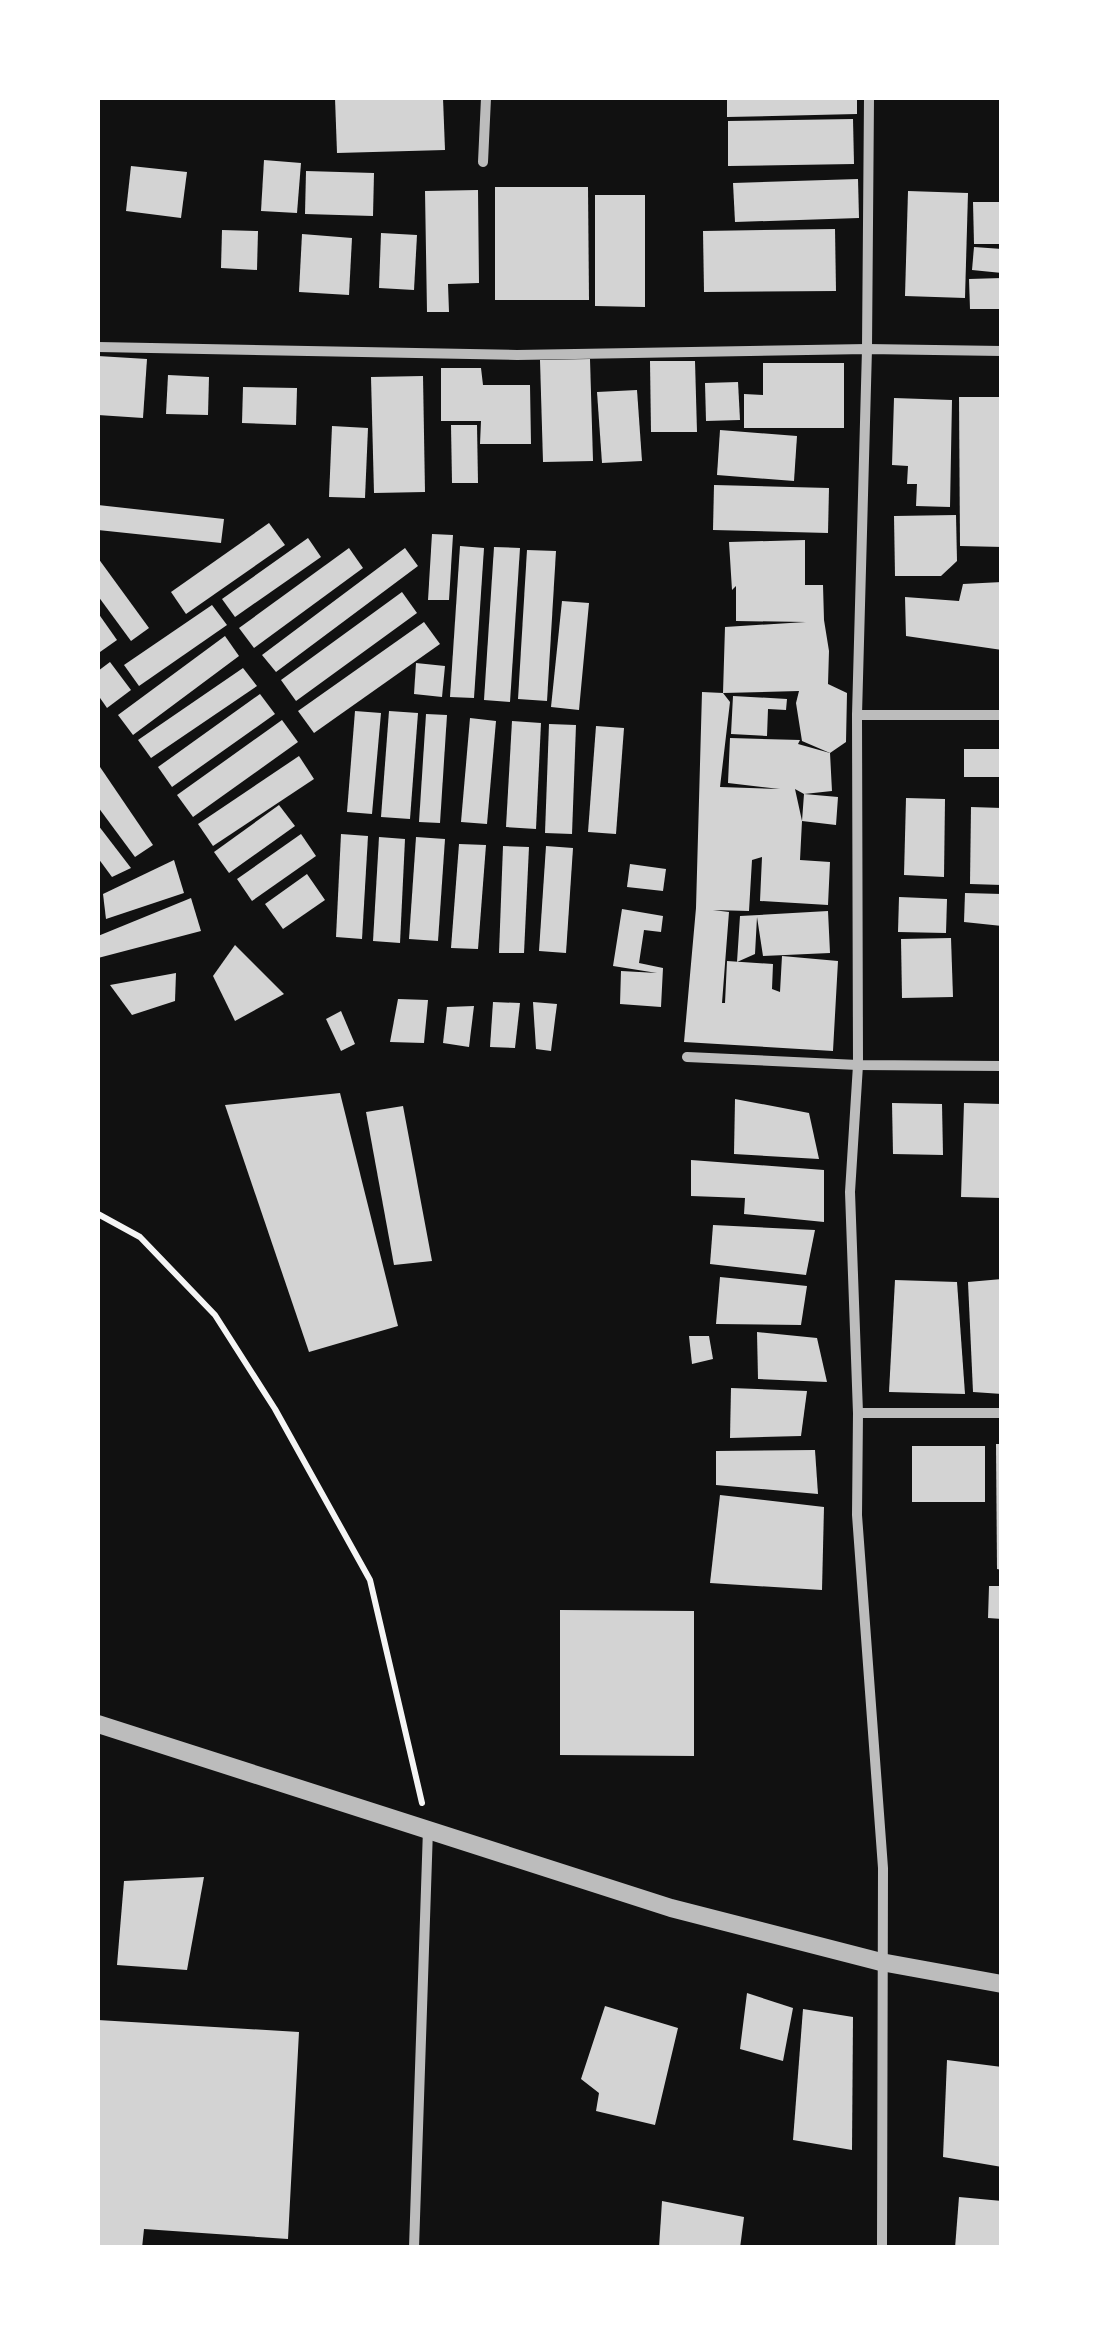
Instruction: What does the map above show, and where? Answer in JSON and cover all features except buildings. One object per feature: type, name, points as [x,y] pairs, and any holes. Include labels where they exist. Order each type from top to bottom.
[{"type":"street","points":[[482,162],[486,98]]},
{"type":"street","points":[[869,98],[857,716],[858,1065],[850,1192],[858,1412],[857,1515],[883,1868],[882,2248]]},
{"type":"street","points":[[98,347],[517,355],[1002,350]]},
{"type":"street","points":[[857,716],[1002,715]]},
{"type":"street","points":[[687,1057],[858,1065],[1002,1066]]},
{"type":"street","points":[[858,1412],[1002,1413]]},
{"type":"street","points":[[98,1724],[672,1908],[881,1962],[1002,1984]]},
{"type":"street","points":[[414,2248],[428,1829]]},
{"type":"path","points":[[98,1214],[140,1236],[215,1315],[276,1408],[370,1580],[428,1829]]}]
